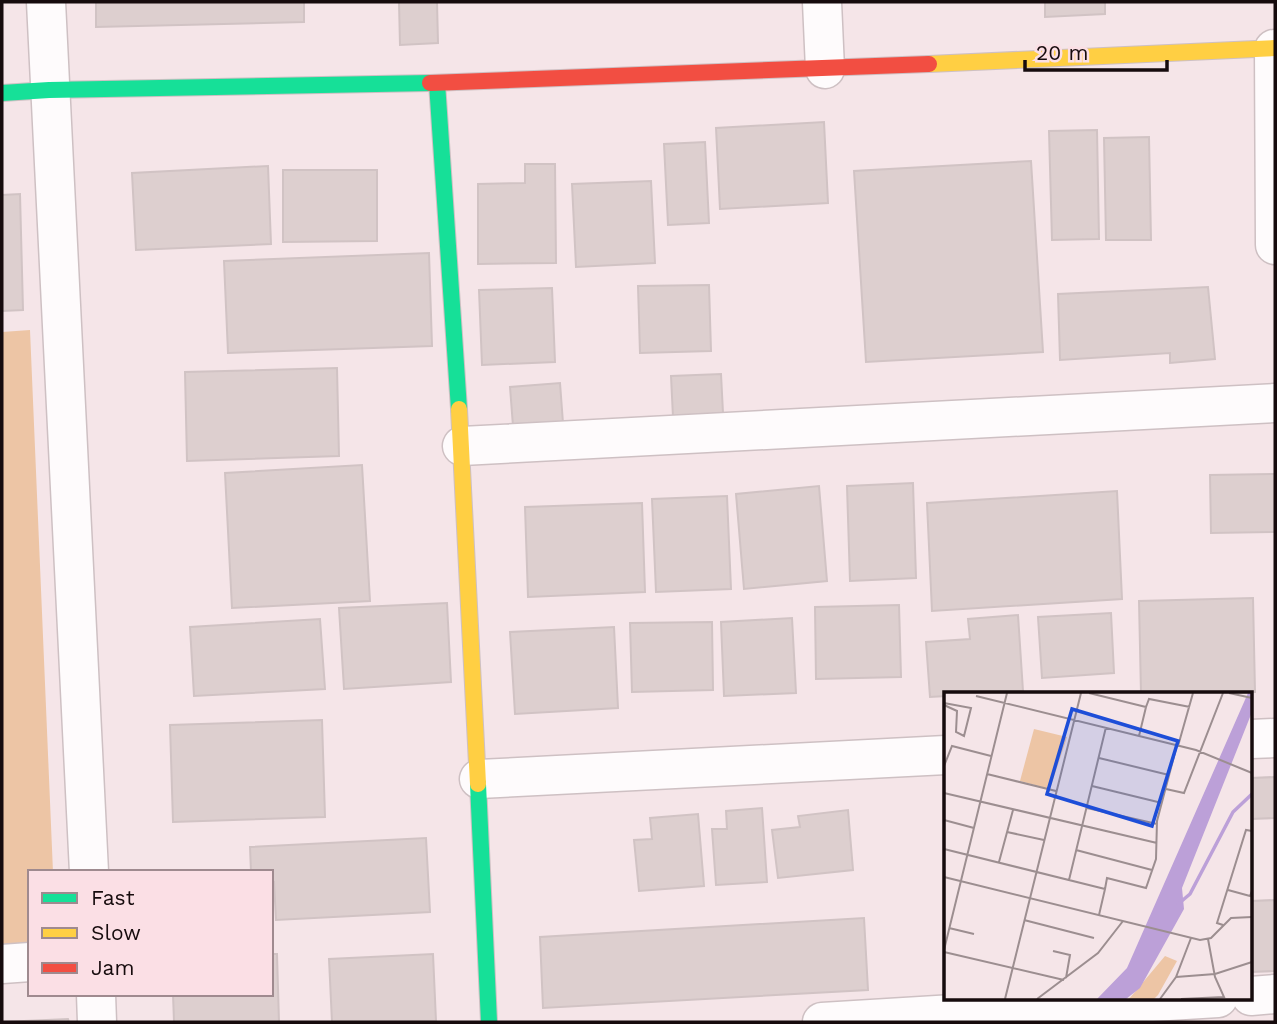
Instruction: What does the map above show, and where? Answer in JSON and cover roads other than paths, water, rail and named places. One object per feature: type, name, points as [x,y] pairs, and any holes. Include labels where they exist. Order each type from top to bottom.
[{"type":"street","points":[[46,2],[89,870]]},
{"type":"street","points":[[822,2],[825,69]]},
{"type":"street","points":[[2,93],[436,83],[825,69],[1274,48],[1275,244]]},
{"type":"street","points":[[436,83],[462,446],[489,1022]]},
{"type":"street","points":[[462,446],[1275,403]]},
{"type":"street","points":[[1252,739],[1275,738]]},
{"type":"street","points":[[479,779],[944,755]]},
{"type":"street","points":[[2,964],[28,962]]},
{"type":"street","points":[[1252,996],[1275,994]]},
{"type":"street","points":[[96,996],[97,1022]]},
{"type":"street","points":[[821,1022],[1185,1000]]}]
